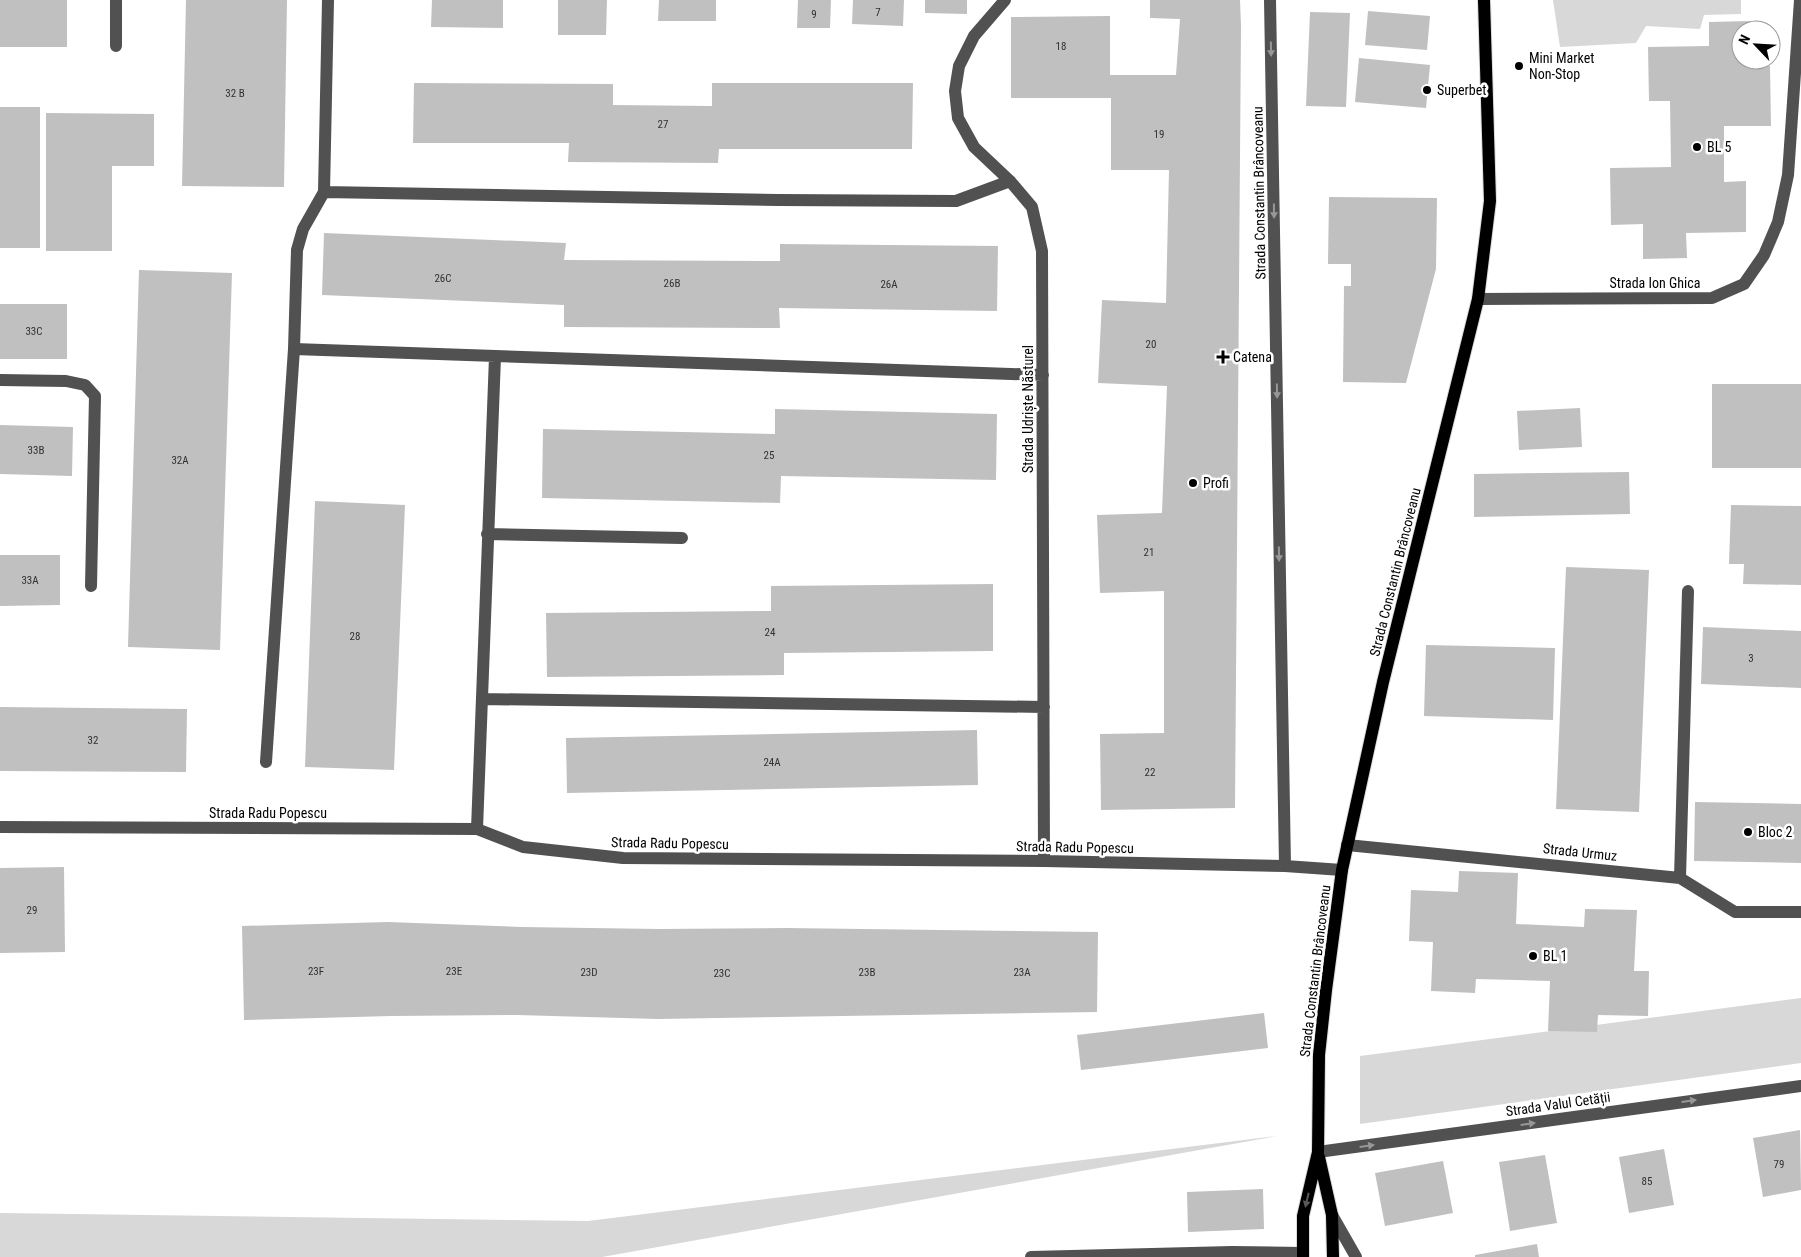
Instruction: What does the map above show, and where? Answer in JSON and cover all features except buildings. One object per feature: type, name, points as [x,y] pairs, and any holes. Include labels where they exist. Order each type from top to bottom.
[{"type":"main road","name":"Strada Constantin Brâncoveanu","points":[[1303,1255],[1304,1216],[1318,1152],[1319,1055],[1342,870],[1383,682],[1478,299],[1490,201],[1484,0]]},
{"type":"main road","name":"Strada Constantin Brâncoveanu","points":[[1318,1152],[1332,1215],[1334,1257]]},
{"type":"street","points":[[116,0],[116,46]]},
{"type":"street","points":[[266,762],[294,349],[297,250],[303,229],[324,192],[328,0]]},
{"type":"street","name":"Strada Udriște Năsturel","points":[[1005,0],[974,36],[959,66],[955,91],[958,118],[974,147],[1010,181],[1032,208],[1042,251],[1044,862]]},
{"type":"street","name":"Strada Constantin Brâncoveanu","points":[[1270,0],[1285,866]]},
{"type":"street","name":"Strada Ion Ghica","points":[[1478,299],[1712,298],[1744,284],[1764,255],[1795,175],[1800,0]]},
{"type":"street","points":[[324,192],[956,201],[1010,181]]},
{"type":"street","points":[[294,349],[1043,375]]},
{"type":"street","points":[[477,829],[495,357]]},
{"type":"street","points":[[0,380],[66,381],[85,385],[95,396],[91,586]]},
{"type":"street","points":[[487,534],[682,538]]},
{"type":"street","points":[[1680,878],[1688,591]]},
{"type":"street","points":[[482,699],[1044,707]]},
{"type":"street","name":"Strada Radu Popescu","points":[[0,827],[477,829],[523,847],[623,858],[1285,866],[1342,870]]},
{"type":"street","name":"Strada Urmuz","points":[[1347,846],[1680,878],[1735,912],[1801,912]]},
{"type":"street","name":"Strada Valul Cetății","points":[[1318,1152],[1801,1086]]},
{"type":"street","points":[[1332,1215],[1356,1257]]},
{"type":"street","points":[[1031,1257],[1232,1252],[1303,1255]]},
{"type":"shaded area","points":[[1553,0],[1741,0],[1741,14],[1704,15],[1700,29],[1646,26],[1636,43],[1560,47]]},
{"type":"shaded area","points":[[1801,998],[1801,1063],[1360,1124],[1360,1056]]},
{"type":"shaded area","points":[[1277,1136],[602,1257],[0,1257],[0,1213],[588,1221]]},
{"type":"place","name":"Mini Market Non-Stop","points":[[1519,66]]},
{"type":"place","name":"Superbet","points":[[1427,90]]},
{"type":"place","name":"BL 5","points":[[1697,147]]},
{"type":"place","name":"Catena","points":[[1223,357]]},
{"type":"place","name":"Profi","points":[[1193,483]]},
{"type":"place","name":"Bloc 2","points":[[1748,832]]},
{"type":"place","name":"BL 1","points":[[1533,956]]}]
